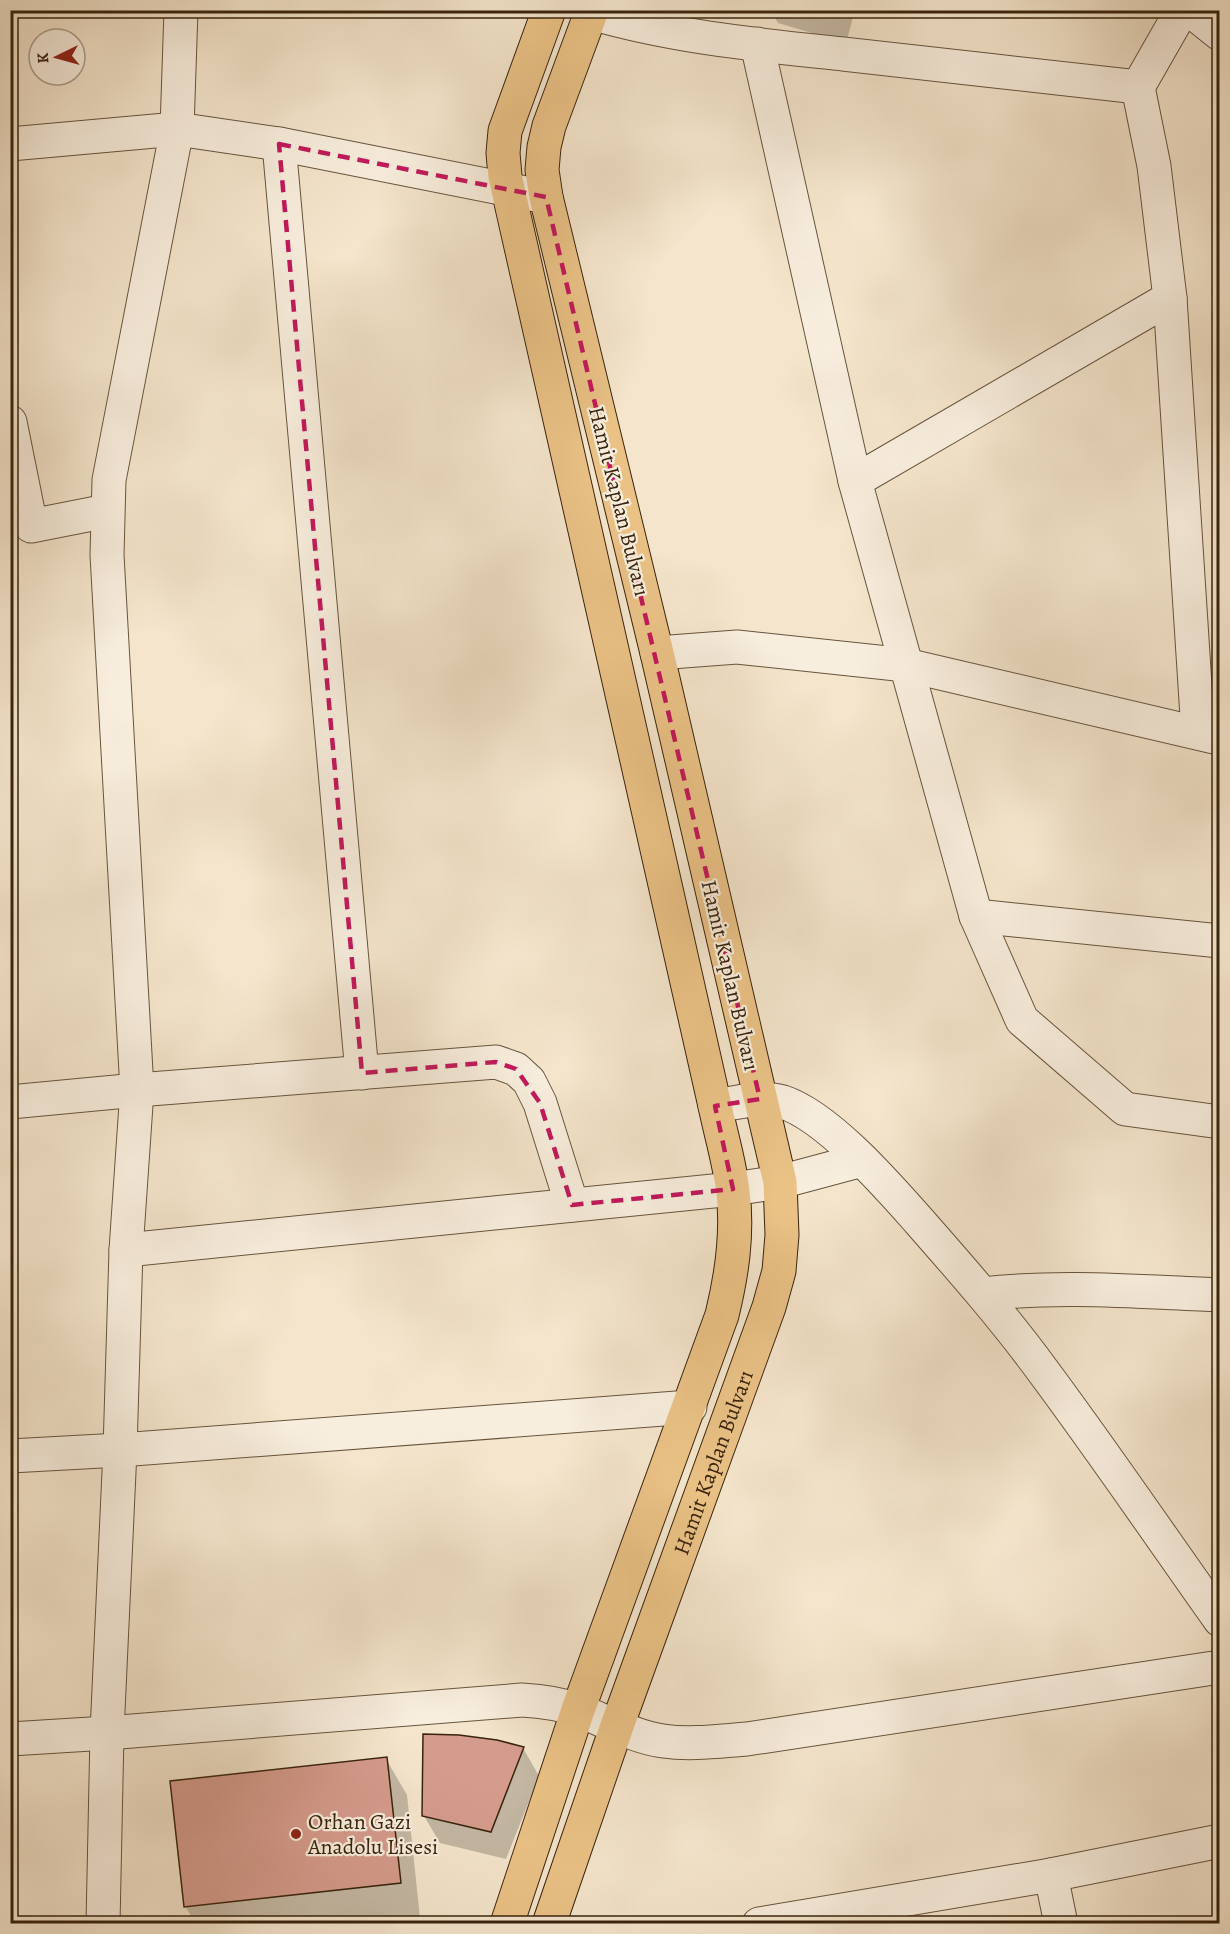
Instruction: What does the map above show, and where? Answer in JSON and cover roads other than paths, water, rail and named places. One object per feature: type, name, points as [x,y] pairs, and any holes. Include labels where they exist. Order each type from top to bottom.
[{"type":"main road","name":"Hamit Kaplan Bulvarı","points":[[507,1923],[578,1710],[722,1315],[731,1278],[735,1240],[733,1189],[715,1106],[507,189],[502,153],[505,131],[549,10]]},
{"type":"main road","name":"Hamit Kaplan Bulvarı","points":[[549,1923],[616,1726],[769,1307],[779,1271],[782,1235],[780,1182],[657,653],[546,197],[542,170],[549,126],[592,11]]},
{"type":"street","points":[[103,1923],[107,1733],[120,1450],[126,1250],[137,1090],[107,555],[107,511],[109,480],[177,129],[181,10]]},
{"type":"street","points":[[657,653],[737,646],[906,665],[1209,735],[1170,297],[1154,166],[1138,87],[1182,10]]},
{"type":"street","points":[[1190,10],[1220,34]]},
{"type":"street","points":[[592,11],[631,24],[671,32],[757,44],[1138,87]]},
{"type":"street","points":[[757,44],[855,481],[976,916],[1022,1020],[1125,1109],[1220,1122]]},
{"type":"street","points":[[10,144],[177,129],[279,144],[546,197]]},
{"type":"street","points":[[279,144],[362,1073]]},
{"type":"street","points":[[855,481],[1170,297]]},
{"type":"street","points":[[10,422],[31,526],[107,511]]},
{"type":"street","points":[[976,916],[1220,941]]},
{"type":"street","points":[[10,1102],[496,1062],[516,1070],[529,1081],[540,1103],[572,1205]]},
{"type":"street","points":[[715,1106],[760,1099],[783,1102],[813,1119],[862,1160],[983,1294],[1043,1371],[1220,1620]]},
{"type":"street","points":[[126,1250],[733,1189],[780,1182],[862,1160]]},
{"type":"street","points":[[983,1294],[1023,1289],[1069,1288],[1220,1295]]},
{"type":"street","points":[[10,1456],[120,1450],[690,1407]]},
{"type":"street","points":[[10,1738],[107,1733],[522,1700],[546,1702],[578,1710],[616,1726],[662,1741],[714,1742],[747,1739],[1220,1667]]},
{"type":"street","points":[[759,1923],[1051,1875],[1220,1841]]},
{"type":"street","points":[[1051,1875],[1061,1923]]},
{"type":"place","name":"Orhan Gazi Anadolu Lisesi","points":[[296,1834]]}]
